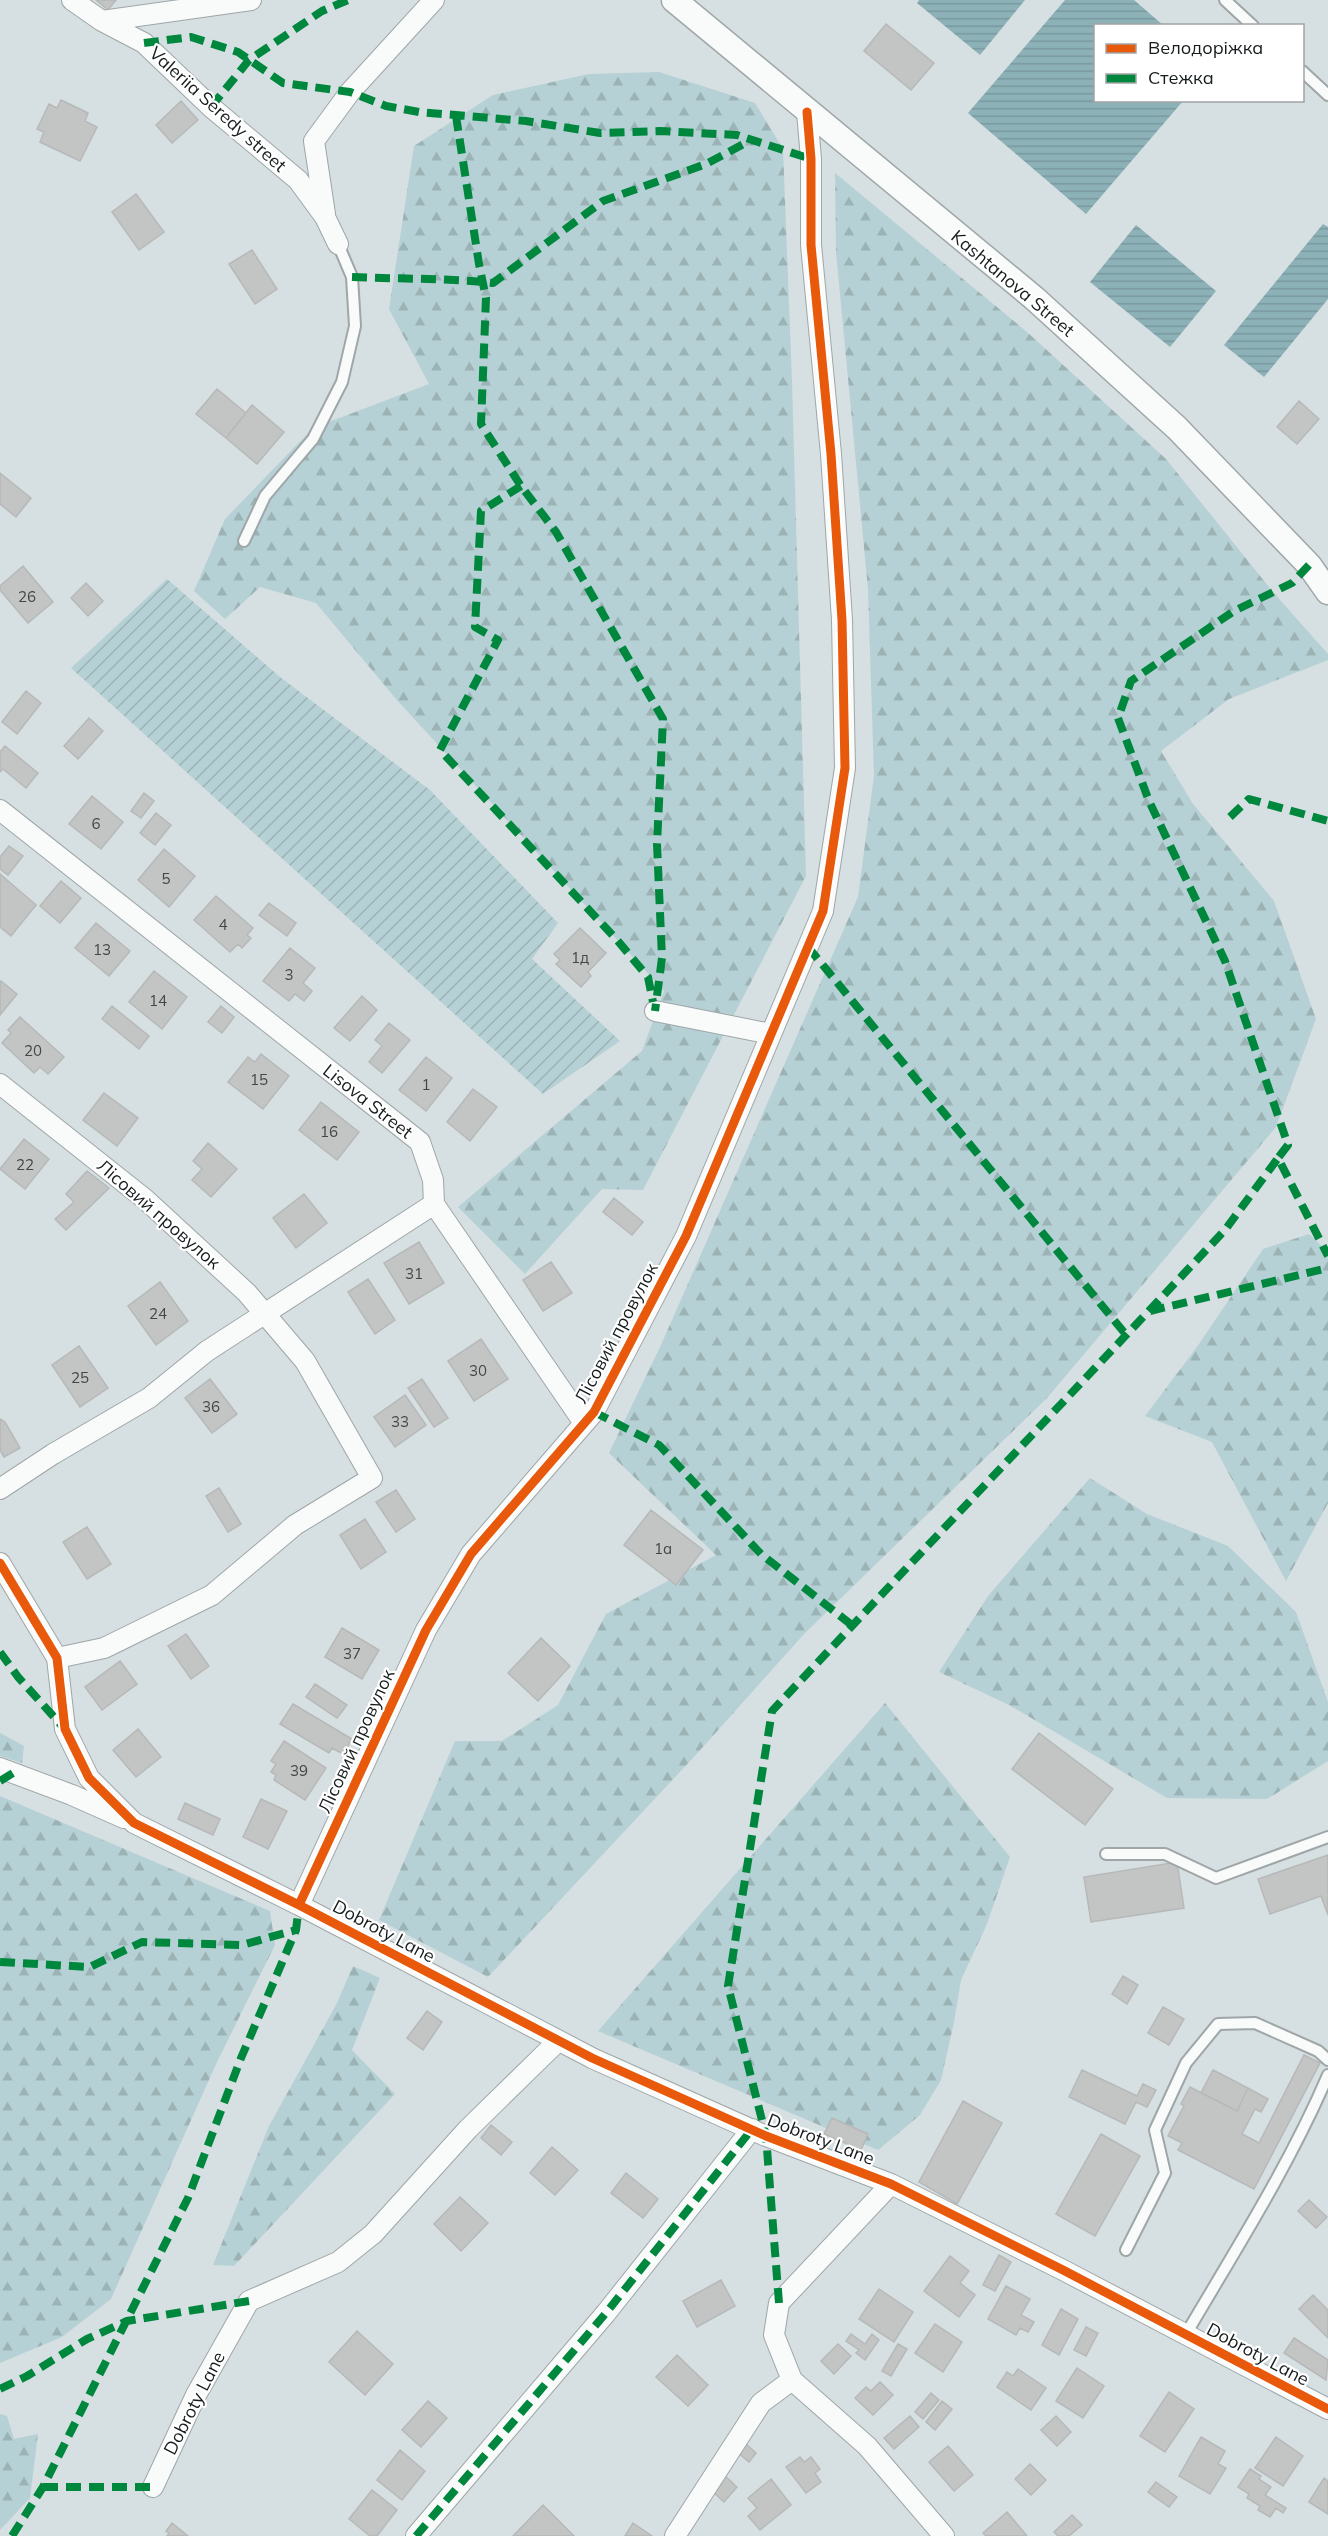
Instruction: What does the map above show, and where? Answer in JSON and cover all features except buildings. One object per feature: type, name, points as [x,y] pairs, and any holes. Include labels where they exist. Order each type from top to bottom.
[{"type":"street","name":"Valeriia Seredy street","points":[[72,0],[102,21],[144,43],[211,106],[298,180],[325,217],[338,244]]},
{"type":"street","points":[[102,21],[251,0]]},
{"type":"street","points":[[325,217],[314,141],[350,92],[434,0]]},
{"type":"street","name":"Kashtanova Street","points":[[674,0],[1034,298],[1168,420],[1309,565],[1328,592]]},
{"type":"street","name":"Лісовий провулок","points":[[299,1905],[426,1630],[471,1554],[594,1412],[686,1236],[823,911],[845,768],[842,620],[831,454],[811,245],[811,159],[807,112]]},
{"type":"street","name":"Lisova Street","points":[[0,810],[420,1142],[433,1180],[434,1204]]},
{"type":"street","points":[[655,1011],[771,1034]]},
{"type":"street","name":"Лісовий провулок","points":[[0,1084],[145,1198],[247,1293],[305,1361],[372,1478],[295,1525],[212,1595],[104,1648],[57,1658]]},
{"type":"street","points":[[0,1489],[53,1454],[149,1398],[207,1351],[434,1204],[584,1423]]},
{"type":"street","points":[[0,1563],[57,1658],[66,1729],[89,1778],[134,1823]]},
{"type":"street","points":[[0,1768],[72,1795],[134,1823],[299,1905]]},
{"type":"street","name":"Dobroty Lane","points":[[299,1905],[558,2041],[752,2129],[891,2184],[1328,2409]]},
{"type":"street","name":"Dobroty Lane","points":[[153,2487],[196,2395],[249,2301],[338,2262],[373,2234],[468,2129],[558,2041]]},
{"type":"street","points":[[416,2536],[606,2313],[752,2129]]},
{"type":"street","points":[[891,2184],[779,2303],[774,2335],[792,2380],[867,2446],[944,2536]]},
{"type":"street","points":[[675,2536],[761,2403],[792,2380]]},
{"type":"lane","points":[[1225,0],[1251,24]]},
{"type":"lane","points":[[1304,73],[1328,95]]},
{"type":"lane","points":[[244,541],[265,495],[313,439],[342,382],[355,326],[352,277],[338,244]]},
{"type":"lane","points":[[1106,1854],[1165,1854],[1216,1878],[1328,1837]]},
{"type":"lane","points":[[1126,2250],[1165,2173],[1155,2130],[1186,2063],[1218,2024],[1255,2023],[1318,2051],[1328,2060]]},
{"type":"lane","points":[[1186,2334],[1269,2193],[1328,2075]]},
{"type":"green space","points":[[659,72],[755,103],[783,149],[806,876],[643,1190],[602,1189],[525,1274],[458,1207],[642,1051],[664,991],[396,699],[316,603],[260,587],[225,619],[194,591],[225,519],[313,428],[429,384],[389,309],[414,146],[493,95],[589,74]]},
{"type":"green space","points":[[835,173],[1027,332],[1166,459],[1273,592],[1328,654],[1328,660],[1229,699],[1161,751],[1193,804],[1274,901],[1316,1019],[1276,1127],[1047,1398],[804,1634],[693,1758],[488,1977],[379,1920],[455,1741],[502,1741],[558,1705],[606,1614],[716,1555],[609,1453],[661,1345],[858,897],[874,776],[868,589],[836,252]]},
{"type":"green space","points":[[167,579],[280,677],[430,790],[558,923],[532,959],[620,1041],[543,1094],[71,668]]},
{"type":"green space","points":[[1309,1234],[1328,1252],[1328,1503],[1286,1581],[1212,1442],[1145,1416],[1197,1347],[1263,1249]]},
{"type":"green space","points":[[1090,1478],[1147,1514],[1228,1546],[1296,1612],[1328,1702],[1328,1761],[1267,1799],[1167,1798],[1009,1705],[939,1672],[988,1596]]},
{"type":"green space","points":[[885,1703],[1010,1857],[987,1924],[961,1980],[941,2080],[920,2115],[878,2150],[598,2031]]},
{"type":"green space","points":[[0,1733],[24,1746],[22,1763],[0,1756]]},
{"type":"green space","points":[[0,1796],[270,1911],[275,1945],[217,2062],[111,2299],[62,2337],[0,2363]]},
{"type":"green space","points":[[353,1966],[380,1978],[352,2050],[395,2094],[234,2266],[213,2265],[269,2126],[336,2005]]},
{"type":"green space","points":[[0,2414],[7,2416],[14,2439],[38,2434],[30,2498],[0,2530]]},
{"type":"shaded area","points":[[919,0],[1025,0],[980,55],[917,3]]},
{"type":"shaded area","points":[[1065,0],[1134,0],[1162,24],[1094,24],[1094,102],[1182,102],[1086,214],[968,113]]},
{"type":"shaded area","points":[[1323,224],[1328,227],[1328,299],[1264,377],[1224,345]]},
{"type":"shaded area","points":[[1136,225],[1216,291],[1170,347],[1090,282]]},
{"type":"marked path","points":[[211,107],[249,60],[322,11],[348,0]]},
{"type":"marked path","points":[[144,43],[191,37],[238,52],[283,83],[350,92],[386,106],[419,112],[526,121],[600,133],[660,131],[737,135],[811,159]]},
{"type":"marked path","points":[[456,116],[486,298],[481,424],[521,486],[556,532],[663,719],[657,844],[662,958],[655,1011]]},
{"type":"marked path","points":[[352,277],[493,283],[603,201],[706,164],[751,140]]},
{"type":"marked path","points":[[521,486],[481,511],[475,627],[498,640],[440,750],[617,940],[648,977],[653,1002]]},
{"type":"marked path","points":[[1309,565],[1292,583],[1234,611],[1131,681],[1118,718],[1149,801],[1225,961],[1288,1145],[1278,1158],[1328,1256]]},
{"type":"marked path","points":[[1230,817],[1249,799],[1328,821]]},
{"type":"marked path","points":[[808,947],[1127,1336]]},
{"type":"marked path","points":[[779,2303],[766,2136],[728,1986],[772,1711],[1225,1230],[1278,1158]]},
{"type":"marked path","points":[[1150,1311],[1328,1268]]},
{"type":"marked path","points":[[594,1412],[659,1445],[761,1554],[853,1626]]},
{"type":"marked path","points":[[0,1652],[18,1677],[63,1727]]},
{"type":"marked path","points":[[0,1781],[13,1773]]},
{"type":"marked path","points":[[12,2536],[43,2487],[188,2198],[241,2058],[296,1930],[299,1905]]},
{"type":"marked path","points":[[0,1962],[90,1967],[142,1942],[242,1945],[296,1930]]},
{"type":"marked path","points":[[416,2536],[606,2313],[752,2129]]},
{"type":"marked path","points":[[0,2389],[27,2376],[87,2339],[127,2321],[249,2301]]},
{"type":"marked path","points":[[43,2487],[153,2487]]},
{"type":"cycle path","points":[[0,1563],[57,1658],[65,1729],[89,1778],[134,1823],[299,1905],[426,1630],[471,1554],[594,1412],[686,1236],[823,911],[845,768],[842,620],[831,454],[811,245],[811,159],[807,112]]},
{"type":"cycle path","points":[[299,1905],[592,2058],[766,2136],[891,2184],[1063,2270],[1328,2409]]}]
